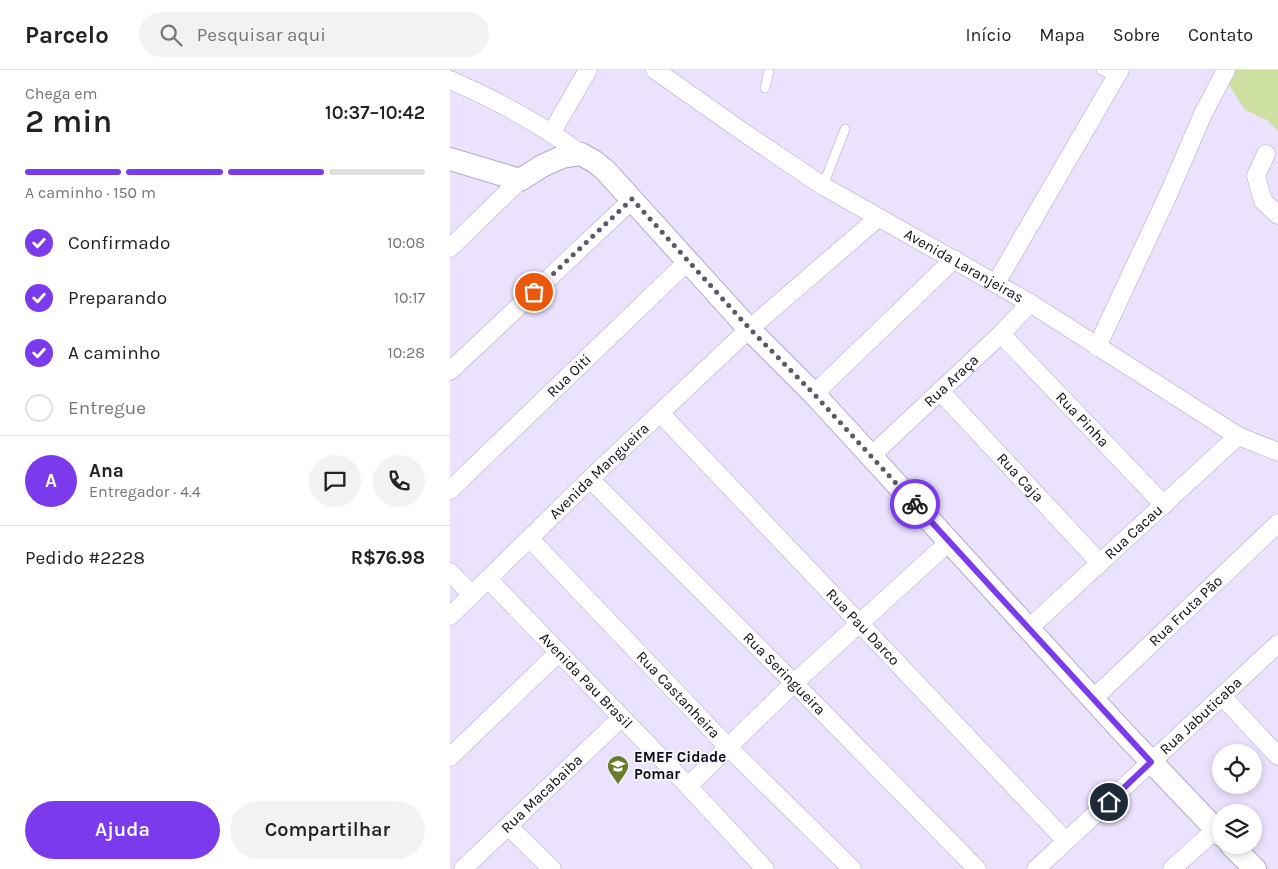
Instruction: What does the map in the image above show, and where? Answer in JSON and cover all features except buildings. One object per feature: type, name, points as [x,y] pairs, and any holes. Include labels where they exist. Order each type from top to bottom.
[{"type":"street","points":[[552,132],[588,70]]},
{"type":"street","name":"Avenida Laranjeiras","points":[[655,70],[823,186],[996,283],[1238,436],[1278,452]]},
{"type":"street","points":[[1097,346],[1169,193],[1203,114],[1226,70]]},
{"type":"street","points":[[996,283],[1112,72]]},
{"type":"street","points":[[450,80],[476,91],[552,132],[605,170],[1212,826]]},
{"type":"street","points":[[450,248],[520,180],[562,157],[581,154]]},
{"type":"street","points":[[1266,154],[1256,176],[1264,201],[1278,215]]},
{"type":"street","points":[[450,160],[520,180]]},
{"type":"street","points":[[450,371],[632,199]]},
{"type":"street","name":"Avenida Mangueira","points":[[450,616],[590,479],[750,329],[878,218]]},
{"type":"street","points":[[814,394],[954,260]]},
{"type":"street","name":"Rua Oiti","points":[[450,490],[688,261]]},
{"type":"street","name":"Rua Araça","points":[[871,456],[1030,304]]},
{"type":"street","name":"Rua Pinha","points":[[1000,334],[1164,505]]},
{"type":"street","name":"Rua Caja","points":[[940,391],[1100,563]]},
{"type":"street","name":"Rua Pau Darco","points":[[660,413],[1066,841]]},
{"type":"street","name":"Rua Cacau","points":[[1029,628],[1238,436]]},
{"type":"street","name":"Rua Seringueira","points":[[590,479],[976,869]]},
{"type":"street","name":"Rua Fruta Pão","points":[[1093,699],[1278,524]]},
{"type":"street","name":"Rua Castanheira","points":[[530,539],[728,747],[852,869]]},
{"type":"street","points":[[688,786],[794,683],[950,541]]},
{"type":"street","points":[[450,572],[472,595]]},
{"type":"street","name":"Avenida Pau Brasil","points":[[488,579],[688,786],[765,869]]},
{"type":"street","name":"Rua Jabuticaba","points":[[1036,869],[1278,644]]},
{"type":"street","points":[[450,757],[558,653]]},
{"type":"street","points":[[1222,696],[1278,756]]},
{"type":"street","name":"Rua Macabaiba","points":[[463,869],[621,718]]},
{"type":"street","points":[[508,826],[552,869]]},
{"type":"street","points":[[1172,869],[1212,843]]},
{"type":"street","points":[[1240,854],[1255,869]]},
{"type":"lane","points":[[765,88],[769,70]]},
{"type":"lane","points":[[823,186],[844,129]]},
{"type":"green space","points":[[1226,70],[1278,70],[1278,131],[1267,120],[1245,110],[1225,79]]},
{"type":"way so far","points":[[534,292],[632,199],[750,329],[814,394],[915,504]]},
{"type":"place","name":"EMEF Cidade Pomar","points":[[618,785]]},
{"type":"route","points":[[915,504],[1151,762],[1109,802]]}]
